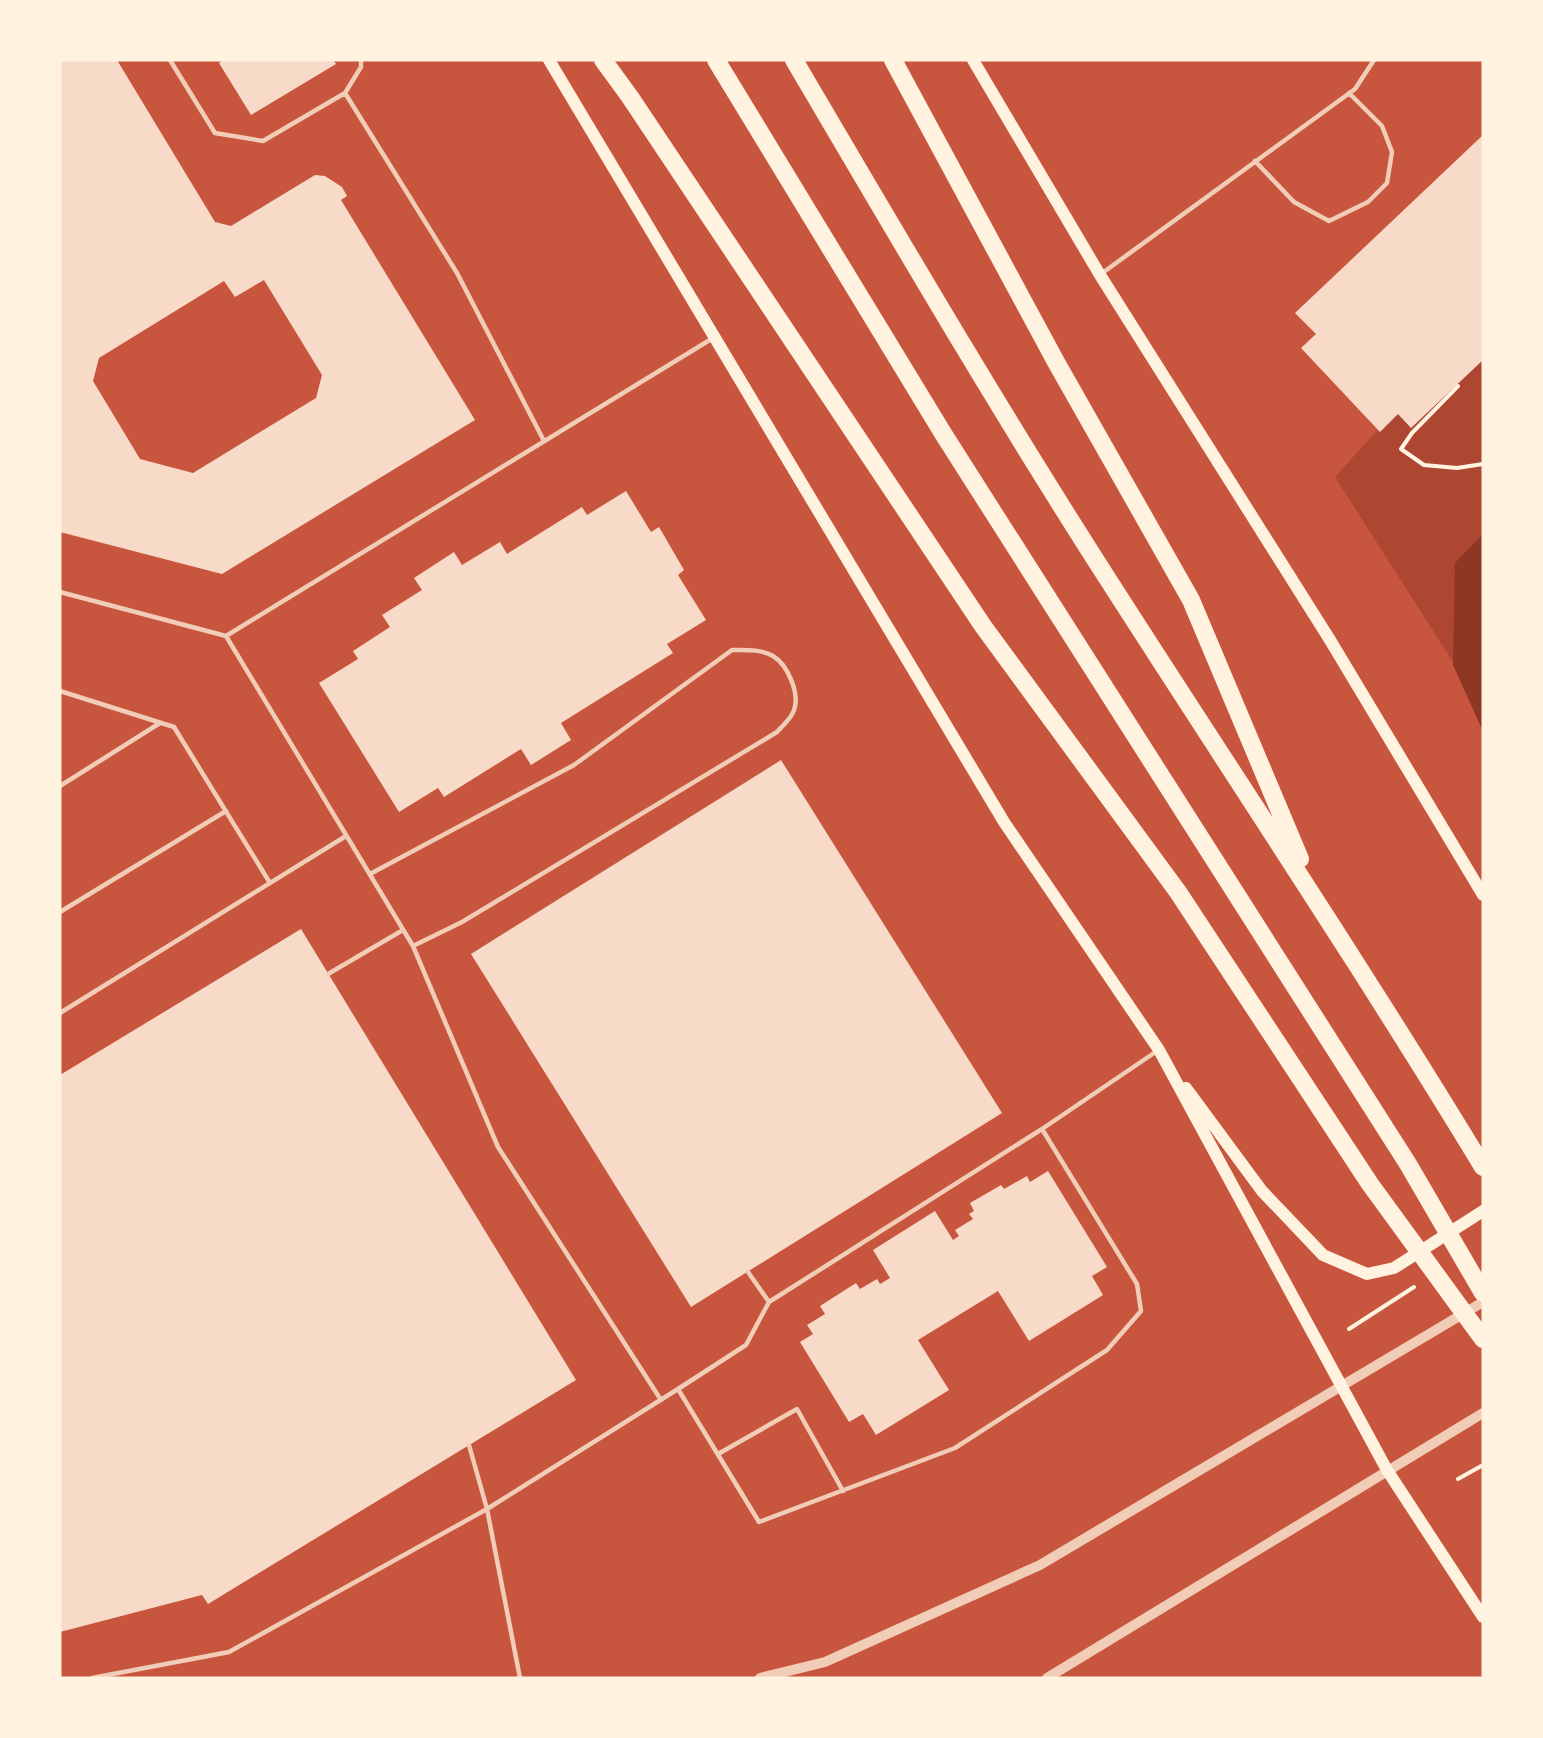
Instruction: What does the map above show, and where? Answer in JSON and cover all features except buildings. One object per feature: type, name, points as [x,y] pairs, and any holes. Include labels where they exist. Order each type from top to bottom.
[{"type":"highway","points":[[603,60],[704,206],[983,626],[1178,892],[1370,1184],[1483,1339]]},
{"type":"highway","points":[[716,60],[944,435],[1408,1164],[1483,1293]]},
{"type":"highway","points":[[794,60],[1001,408],[1108,580],[1318,902],[1483,1167]]},
{"type":"highway","points":[[893,60],[1056,362],[1191,600],[1318,902]]},
{"type":"main road","points":[[549,60],[1004,822],[1159,1050],[1262,1191],[1323,1255],[1367,1274],[1394,1268],[1483,1211]]},
{"type":"main road","points":[[973,60],[1100,275],[1330,640],[1483,896]]},
{"type":"main road","points":[[1159,1050],[1388,1470],[1483,1617]]},
{"type":"street","points":[[760,1678],[825,1662],[1040,1564],[1483,1302]]},
{"type":"street","points":[[1047,1678],[1483,1413]]},
{"type":"lane","points":[[170,60],[215,134],[263,141],[345,93],[361,67],[361,60]]},
{"type":"lane","points":[[1100,275],[1349,93],[1374,60]]},
{"type":"lane","points":[[345,93],[457,273],[544,441]]},
{"type":"lane","points":[[1256,161],[1294,202],[1329,221],[1368,202],[1387,183],[1392,152],[1382,126],[1349,93]]},
{"type":"lane","points":[[226,636],[715,336]]},
{"type":"lane","points":[[60,592],[226,636],[413,946],[498,1147],[661,1400]]},
{"type":"lane","points":[[370,874],[574,765],[732,650],[753,649],[774,656],[788,673],[795,694],[794,711],[777,732],[462,922],[413,946]]},
{"type":"lane","points":[[60,691],[174,727],[270,883]]},
{"type":"lane","points":[[60,786],[160,723]]},
{"type":"lane","points":[[60,912],[226,811]]},
{"type":"lane","points":[[60,1013],[346,836]]},
{"type":"lane","points":[[328,974],[403,930]]},
{"type":"lane","points":[[93,1678],[230,1652],[487,1509],[746,1345],[769,1302],[1042,1129],[1159,1050]]},
{"type":"lane","points":[[678,1389],[759,1522],[955,1448],[1107,1350],[1141,1311],[1137,1284],[1042,1129]]},
{"type":"lane","points":[[748,1272],[769,1302]]},
{"type":"lane","points":[[718,1454],[796,1409],[843,1491]]},
{"type":"lane","points":[[469,1445],[487,1509],[520,1678]]},
{"type":"path","points":[[1458,386],[1412,433],[1401,449],[1424,465],[1457,468],[1483,464]]},
{"type":"path","points":[[1458,1479],[1483,1465]]},
{"type":"shaded area","points":[[1483,335],[1483,709],[1335,477],[1375,433]]},
{"type":"shaded area","points":[[1483,534],[1483,728],[1453,665],[1455,563]]}]
